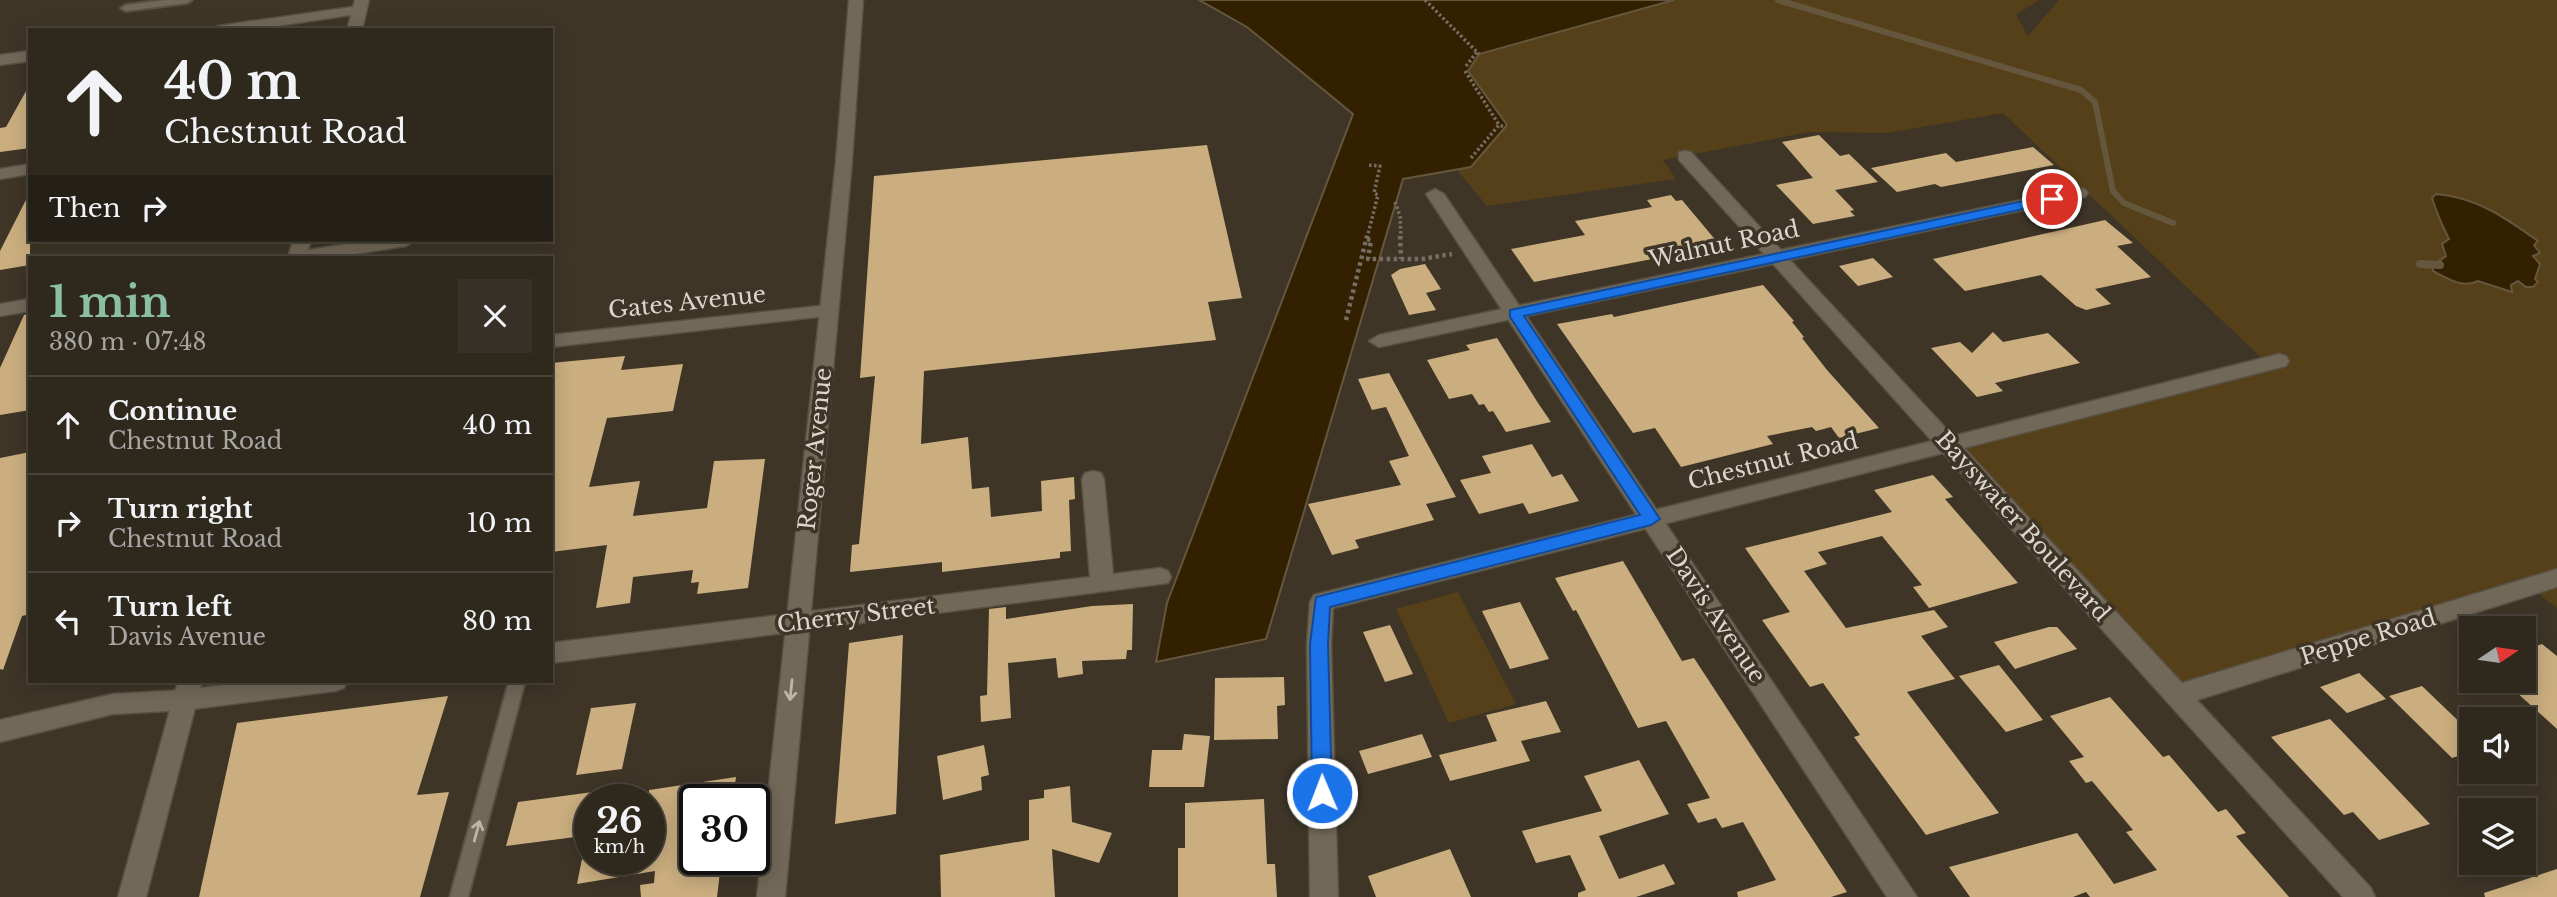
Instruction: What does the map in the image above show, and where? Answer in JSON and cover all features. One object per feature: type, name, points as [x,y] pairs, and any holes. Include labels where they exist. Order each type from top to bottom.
[{"type":"street","name":"Roger Avenue","points":[[771,897],[856,0]]},
{"type":"street","points":[[229,28],[360,5],[354,28]]},
{"type":"street","points":[[0,61],[28,56]]},
{"type":"street","name":"Bayswater Boulevard","points":[[1685,156],[2361,897]]},
{"type":"street","points":[[0,174],[28,169]]},
{"type":"street","name":"Walnut Road","points":[[1379,341],[2079,193]]},
{"type":"street","name":"Davis Avenue","points":[[1435,194],[1903,897]]},
{"type":"street","points":[[306,256],[394,242]]},
{"type":"street","points":[[0,310],[28,305]]},
{"type":"street","name":"Gates Avenue","points":[[553,341],[828,311]]},
{"type":"street","name":"Chestnut Road","points":[[1324,897],[1319,644],[1322,602],[2279,361]]},
{"type":"street","points":[[1093,479],[1102,583]]},
{"type":"street","name":"Cherry Street","points":[[553,653],[1160,577]]},
{"type":"street","name":"Peppe Road","points":[[2178,695],[2557,578]]},
{"type":"street","points":[[0,731],[113,704],[188,690],[302,683]]},
{"type":"street","points":[[132,897],[188,690]]},
{"type":"lane","points":[[126,8],[187,0]]},
{"type":"lane","points":[[459,897],[516,683]]},
{"type":"path","points":[[1425,0],[1478,53],[1465,69],[1499,125],[1505,127]]},
{"type":"path","points":[[1471,158],[1499,125]]},
{"type":"path","points":[[1346,320],[1378,195],[1374,193],[1380,166],[1367,165]]},
{"type":"path","points":[[1395,202],[1400,216],[1401,259]]},
{"type":"path","points":[[1367,239],[1371,240],[1368,259],[1422,259],[1472,250]]},
{"type":"shaded area","points":[[1199,0],[1674,0],[1479,54],[1468,71],[1507,125],[1471,167],[1403,179],[1266,639],[1156,662],[1167,603],[1353,114],[1247,27]]},
{"type":"shaded area","points":[[1674,0],[2039,0],[2016,15],[2028,36],[2059,0],[2557,0],[2557,608],[2534,590],[2182,703],[1948,442],[2267,363],[2003,113],[1887,133],[1810,132],[1663,160],[1676,179],[1487,206],[1457,170],[1471,167],[1507,125],[1468,71],[1479,54]]},
{"type":"shaded area","points":[[2436,194],[2477,204],[2538,241],[2534,245],[2540,253],[2533,256],[2540,264],[2535,279],[2538,282],[2533,287],[2526,287],[2518,281],[2511,285],[2512,292],[2478,281],[2461,283],[2433,271],[2432,266],[2446,256],[2442,244],[2449,239],[2432,198]]},
{"type":"shaded area","points":[[1458,592],[1516,704],[1449,723],[1396,609]]},
{"type":"building","points":[[28,88],[28,148],[0,152],[0,128],[6,127]]},
{"type":"building","points":[[1819,135],[1840,156],[1849,154],[1878,182],[1835,190],[1854,210],[1850,211],[1855,216],[1813,224],[1776,185],[1813,178],[1782,142]]},
{"type":"building","points":[[1207,145],[1242,298],[1208,302],[1216,340],[924,371],[921,444],[968,437],[972,489],[989,487],[991,517],[1042,511],[1041,481],[1074,477],[1075,499],[1069,500],[1071,551],[1060,552],[1060,558],[942,572],[942,562],[850,572],[852,545],[859,544],[875,376],[860,378],[874,176]]},
{"type":"building","points":[[2033,147],[2054,165],[1941,187],[1935,184],[1897,192],[1871,168],[1946,153],[1956,162]]},
{"type":"building","points":[[1671,195],[1676,201],[1682,200],[1723,249],[1691,255],[1688,252],[1534,282],[1511,249],[1585,235],[1575,221],[1652,207],[1647,200]]},
{"type":"building","points":[[28,196],[28,265],[0,270],[0,251]]},
{"type":"building","points":[[2105,220],[2133,243],[2117,246],[2151,277],[2095,289],[2111,304],[2086,310],[2076,306],[2041,275],[1965,291],[1933,259]]},
{"type":"building","points":[[1873,258],[1893,277],[1858,286],[1839,266]]},
{"type":"building","points":[[1425,264],[1441,289],[1426,293],[1436,310],[1409,315],[1391,275],[1400,269]]},
{"type":"building","points":[[1763,285],[1794,321],[1792,322],[1804,337],[1802,338],[1827,370],[1879,428],[1839,438],[1831,427],[1816,431],[1812,427],[1767,436],[1773,444],[1681,467],[1655,428],[1633,433],[1557,324],[1612,314],[1614,317]]},
{"type":"building","points":[[28,314],[28,410],[0,415],[0,368],[24,315]]},
{"type":"building","points":[[1993,332],[2003,342],[2048,333],[2080,363],[1995,383],[2003,391],[1977,397],[1931,348],[1960,342],[1972,353]]},
{"type":"building","points":[[1497,338],[1551,422],[1506,432],[1493,411],[1489,412],[1484,404],[1479,405],[1472,394],[1449,399],[1427,360],[1470,350],[1466,345]]},
{"type":"building","points":[[625,356],[621,370],[683,364],[673,411],[607,418],[589,487],[640,481],[633,516],[707,508],[714,461],[765,459],[748,588],[697,594],[699,582],[691,583],[693,570],[633,577],[630,603],[596,608],[607,545],[553,552],[553,363]]},
{"type":"building","points":[[1389,373],[1456,497],[1426,504],[1434,520],[1355,540],[1359,548],[1332,555],[1308,504],[1401,485],[1389,461],[1409,456],[1386,407],[1372,410],[1358,379]]},
{"type":"building","points":[[1532,444],[1552,477],[1562,474],[1579,501],[1529,514],[1523,503],[1479,514],[1460,480],[1491,473],[1482,456]]},
{"type":"building","points":[[28,452],[28,614],[22,616],[3,670],[0,669],[0,458]]},
{"type":"building","points":[[1933,475],[1953,497],[1945,499],[2018,583],[1929,608],[1913,587],[1922,585],[1882,536],[1818,552],[1827,564],[1804,571],[1846,628],[1934,610],[1948,627],[1921,636],[1955,679],[1907,692],[1999,813],[1926,835],[1854,737],[1860,735],[1823,683],[1810,687],[1762,620],[1790,612],[1745,548],[1892,512],[1874,490]]},
{"type":"building","points":[[1623,561],[1682,661],[1694,658],[1847,892],[1831,897],[1738,897],[1737,892],[1776,880],[1743,822],[1722,828],[1716,818],[1698,823],[1687,804],[1710,798],[1666,721],[1638,728],[1576,610],[1573,611],[1555,578]]},
{"type":"building","points":[[1520,602],[1549,659],[1510,669],[1482,611]]},
{"type":"building","points":[[1133,604],[1132,650],[1127,650],[1126,659],[1082,661],[1083,674],[1058,678],[1056,658],[1008,663],[1011,718],[981,722],[980,696],[987,695],[989,609],[1006,607],[1006,619],[1092,606]]},
{"type":"building","points":[[1390,625],[1413,674],[1385,682],[1363,632]]},
{"type":"building","points":[[2057,627],[2077,649],[2015,669],[1994,642]]},
{"type":"building","points":[[903,635],[896,814],[835,824],[849,643]]},
{"type":"building","points":[[2542,644],[2557,656],[2557,729],[2536,707],[2517,693],[2536,693],[2536,646]]},
{"type":"building","points":[[1999,665],[2043,720],[2006,732],[1959,676]]},
{"type":"building","points":[[2359,673],[2386,699],[2347,713],[2320,687]]},
{"type":"building","points":[[1284,677],[1285,705],[1277,706],[1278,739],[1214,740],[1215,678]]},
{"type":"building","points":[[2422,686],[2459,721],[2459,756],[2452,758],[2389,696]]},
{"type":"building","points":[[448,696],[417,795],[449,792],[420,897],[199,897],[237,723]]},
{"type":"building","points":[[2110,697],[2163,757],[2169,755],[2218,812],[2226,809],[2246,833],[2236,836],[2289,897],[2090,897],[2086,892],[2073,897],[1970,897],[1949,867],[2077,833],[2114,884],[2157,870],[2126,832],[2133,830],[2092,781],[2086,783],[2069,761],[2084,757],[2050,716]]},
{"type":"building","points":[[1546,701],[1561,732],[1521,741],[1530,761],[1450,781],[1439,755],[1497,741],[1486,715]]},
{"type":"building","points":[[636,703],[622,769],[576,775],[591,708]]},
{"type":"building","points":[[2330,719],[2430,824],[2379,840],[2353,812],[2344,815],[2271,737]]},
{"type":"building","points":[[1184,734],[1210,736],[1204,787],[1149,787],[1152,750],[1182,750]]},
{"type":"building","points":[[1422,734],[1432,757],[1368,774],[1359,751]]},
{"type":"building","points":[[984,745],[989,775],[981,777],[982,790],[943,800],[937,756]]},
{"type":"building","points":[[1639,760],[1669,814],[1599,836],[1619,879],[1664,864],[1675,884],[1636,897],[1578,897],[1578,893],[1586,890],[1570,855],[1536,863],[1522,831],[1602,811],[1584,776]]},
{"type":"building","points":[[736,777],[735,784],[689,784]]},
{"type":"building","points":[[679,786],[679,875],[720,875],[717,897],[641,897],[640,885],[654,883],[655,875],[665,875],[665,788]]},
{"type":"building","points":[[1070,786],[1072,822],[1112,833],[1099,863],[1052,849],[1055,897],[941,897],[940,855],[1029,840],[1029,800],[1044,798],[1044,790]]},
{"type":"building","points":[[574,795],[574,837],[506,846],[518,802]]},
{"type":"building","points":[[1264,799],[1267,864],[1275,864],[1277,897],[1178,897],[1178,848],[1185,848],[1185,803]]},
{"type":"building","points":[[1450,849],[1471,897],[1376,897],[1368,876]]},
{"type":"building","points":[[2557,869],[2557,897],[2485,897],[2484,893]]},
{"type":"building","points":[[579,875],[631,875],[577,884]]},
{"type":"waterway","points":[[1778,0],[2081,90],[2095,102],[2113,191],[2124,203],[2173,223]]},
{"type":"waterway","points":[[2420,264],[2440,265]]},
{"type":"route","points":[[1322,793],[1319,644],[1322,602],[1651,519],[1515,313],[2052,199]]}]
